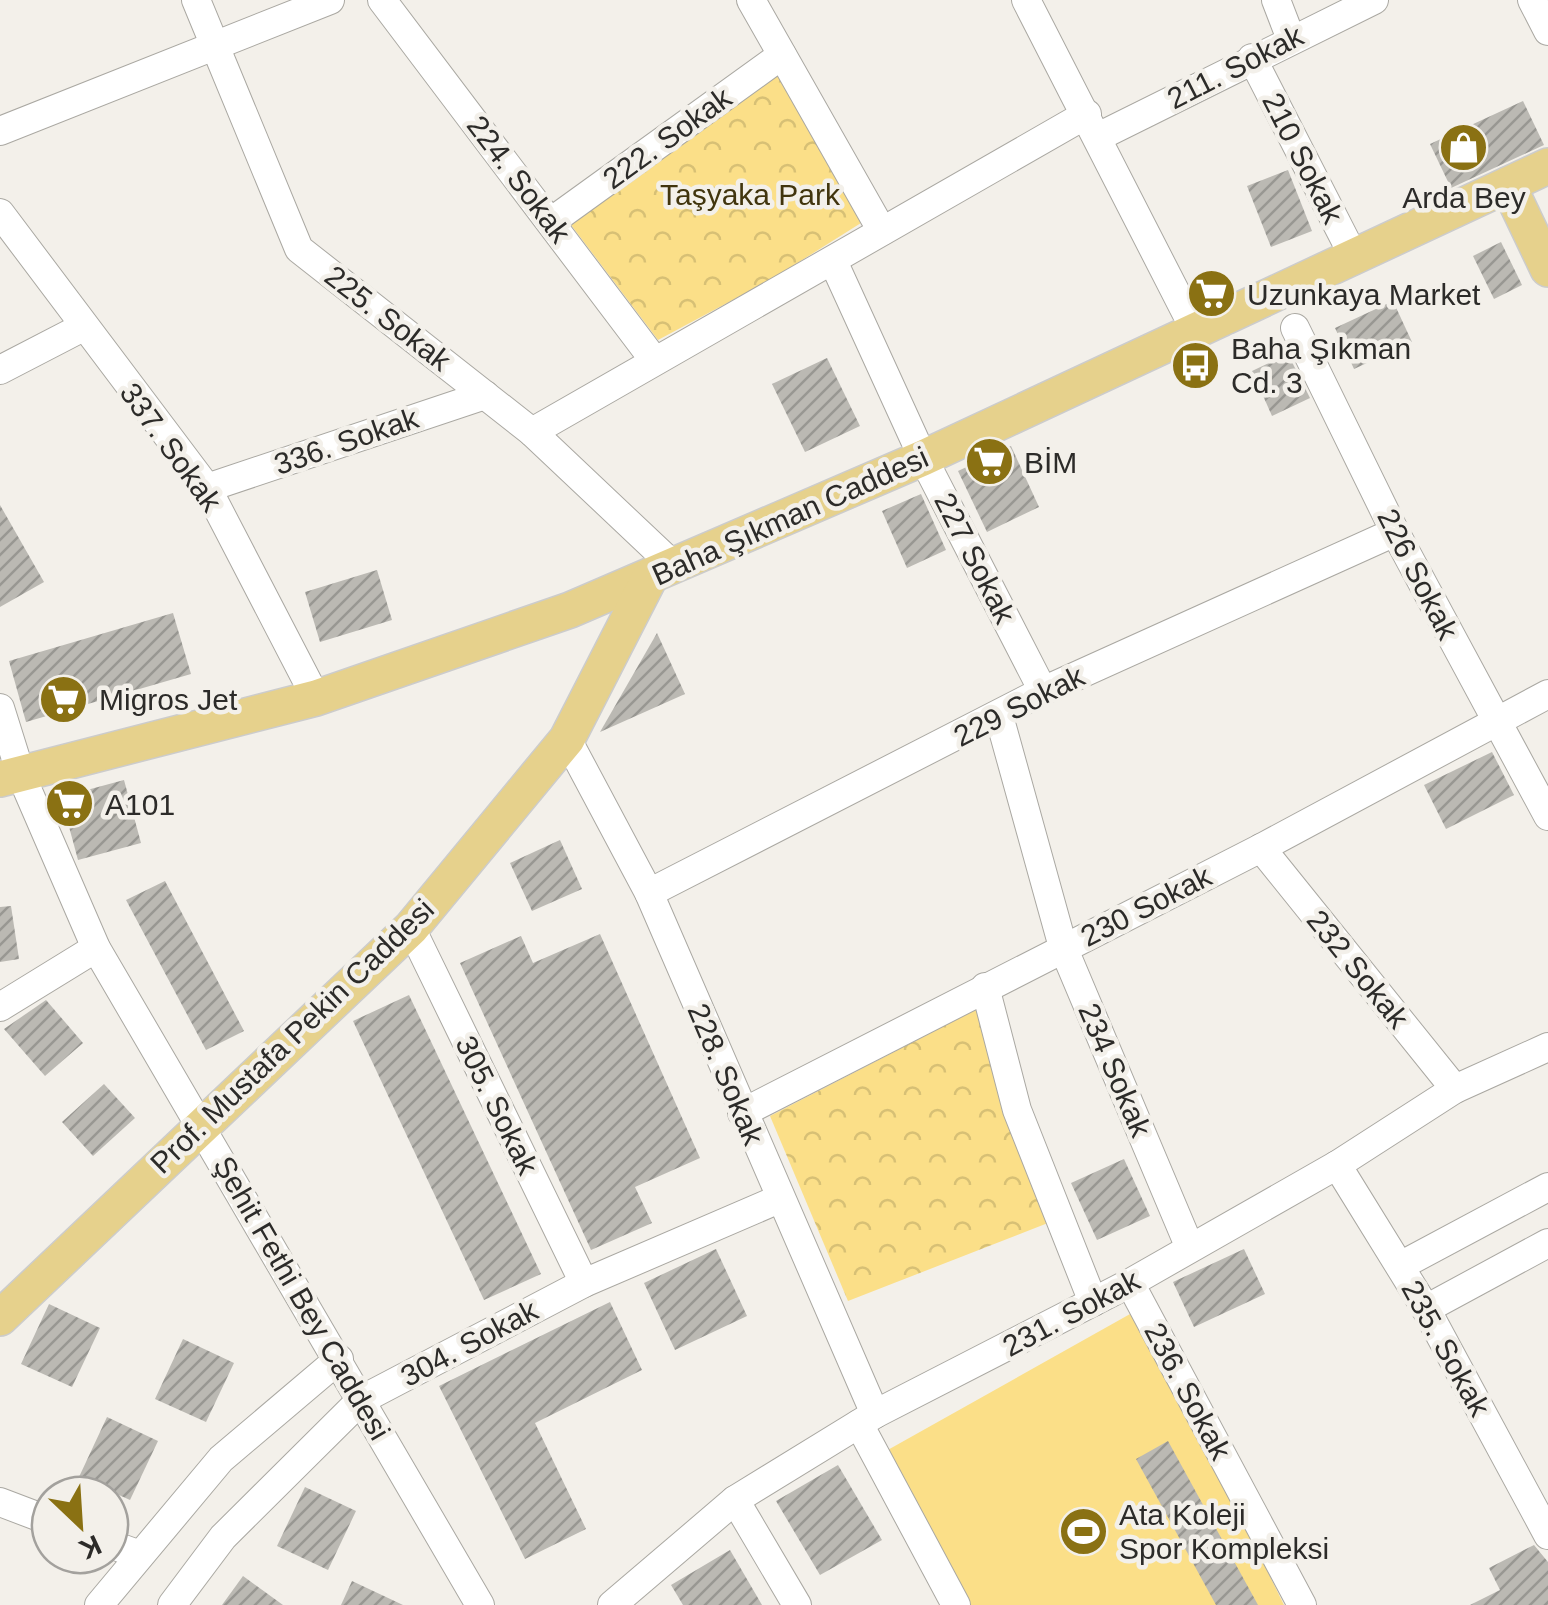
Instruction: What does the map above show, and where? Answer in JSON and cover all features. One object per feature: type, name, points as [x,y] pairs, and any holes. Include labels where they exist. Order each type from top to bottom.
[{"type":"main road","name":"Baha Şıkman Caddesi","points":[[11,777],[316,698],[663,573],[923,458],[1548,166]]},
{"type":"main road","points":[[1508,185],[1548,269]]},
{"type":"main road","name":"Prof. Mustafa Pekin Caddesi","points":[[0,1318],[411,928],[568,739],[663,573]]},
{"type":"street","name":"225. Sokak","points":[[196,0],[299,249],[532,432],[663,573]]},
{"type":"street","points":[[4,120],[216,47],[330,0]]},
{"type":"street","name":"224. Sokak","points":[[382,0],[654,360]]},
{"type":"street","points":[[750,0],[882,231]]},
{"type":"street","points":[[1026,0],[1196,332]]},
{"type":"street","points":[[1276,0],[1291,39]]},
{"type":"street","name":"211. Sokak","points":[[532,432],[882,231],[1092,126],[1252,58],[1374,0]]},
{"type":"street","points":[[1532,0],[1548,31]]},
{"type":"street","name":"222. Sokak","points":[[552,222],[782,55]]},
{"type":"street","name":"210 Sokak","points":[[1252,58],[1355,259]]},
{"type":"street","name":"337. Sokak","points":[[0,213],[207,488],[316,698]]},
{"type":"street","name":"227 Sokak","points":[[833,261],[923,458],[1043,692]]},
{"type":"street","points":[[0,370],[83,327]]},
{"type":"street","name":"226 Sokak","points":[[1296,328],[1395,532],[1548,816]]},
{"type":"street","name":"336. Sokak","points":[[207,488],[485,395]]},
{"type":"street","name":"229 Sokak","points":[[650,892],[1043,692],[1395,532]]},
{"type":"street","name":"230 Sokak","points":[[742,1113],[1261,848],[1548,694]]},
{"type":"street","name":"Şehit Fethi Bey Caddesi","points":[[0,708],[11,777],[96,948],[480,1605]]},
{"type":"street","name":"234 Sokak","points":[[999,716],[1063,948],[1190,1248]]},
{"type":"street","name":"228. Sokak","points":[[568,739],[650,892],[867,1419],[956,1605]]},
{"type":"street","name":"232 Sokak","points":[[1261,848],[1455,1089]]},
{"type":"street","name":"305. Sokak","points":[[411,928],[584,1283]]},
{"type":"street","points":[[0,1007],[96,948]]},
{"type":"street","points":[[985,987],[1018,1110],[1093,1302]]},
{"type":"street","name":"231. Sokak","points":[[612,1605],[735,1500],[867,1419],[1130,1283],[1337,1165],[1455,1089],[1548,1047]]},
{"type":"street","name":"235. Sokak","points":[[1337,1165],[1540,1498],[1548,1536]]},
{"type":"street","points":[[1400,1266],[1548,1187]]},
{"type":"street","name":"304. Sokak","points":[[172,1605],[223,1537],[360,1400],[584,1283],[779,1198]]},
{"type":"street","points":[[1426,1309],[1548,1244]]},
{"type":"street","name":"236. Sokak","points":[[1130,1283],[1302,1605]]},
{"type":"street","points":[[99,1605],[221,1459],[339,1359]]},
{"type":"street","points":[[735,1500],[797,1605]]},
{"type":"street","points":[[0,1502],[30,1513]]},
{"type":"street","points":[[130,1551],[140,1555]]},
{"type":"green space","name":"Taşyaka Park","points":[[777,74],[861,223],[772,279],[658,340],[568,221]]},
{"type":"green space","points":[[977,1009],[1048,1223],[848,1301],[770,1116]]},
{"type":"green space","name":"Ata Koleji Spor Kompleksi","points":[[1139,1309],[1284,1605],[963,1605],[877,1456]]},
{"type":"building","points":[[1523,101],[1544,145],[1451,188],[1430,144]]},
{"type":"building","points":[[1288,170],[1312,231],[1271,247],[1247,186]]},
{"type":"building","points":[[1501,242],[1522,285],[1494,299],[1473,256]]},
{"type":"building","points":[[1393,301],[1412,342],[1354,369],[1335,328]]},
{"type":"building","points":[[1288,354],[1310,398],[1272,416],[1252,371]]},
{"type":"building","points":[[827,358],[860,426],[805,452],[772,384]]},
{"type":"building","points":[[1011,446],[1039,507],[987,532],[958,471]]},
{"type":"building","points":[[921,494],[946,550],[907,568],[882,511]]},
{"type":"building","points":[[0,505],[44,582],[0,607]]},
{"type":"building","points":[[377,570],[392,620],[320,642],[305,592]]},
{"type":"building","points":[[173,613],[191,674],[26,722],[9,661]]},
{"type":"building","points":[[657,633],[685,694],[600,732]]},
{"type":"building","points":[[1492,752],[1514,795],[1446,829],[1424,785]]},
{"type":"building","points":[[124,780],[141,843],[78,860],[61,797]]},
{"type":"building","points":[[560,840],[582,889],[532,911],[510,863]]},
{"type":"building","points":[[165,881],[244,1031],[206,1050],[126,900]]},
{"type":"building","points":[[11,906],[19,959],[0,962],[0,907]]},
{"type":"building","points":[[600,934],[700,1158],[635,1187],[652,1223],[591,1250],[460,963],[521,936],[533,963]]},
{"type":"building","points":[[409,995],[541,1274],[484,1300],[353,1021]]},
{"type":"building","points":[[46,1000],[83,1043],[45,1076],[4,1029]]},
{"type":"building","points":[[104,1084],[135,1118],[93,1156],[62,1122]]},
{"type":"building","points":[[1124,1159],[1150,1216],[1097,1240],[1071,1183]]},
{"type":"building","points":[[716,1249],[747,1316],[675,1350],[644,1283]]},
{"type":"building","points":[[1244,1249],[1265,1294],[1194,1327],[1173,1282]]},
{"type":"building","points":[[610,1302],[642,1370],[535,1423],[586,1529],[525,1559],[439,1386]]},
{"type":"building","points":[[49,1304],[100,1328],[72,1387],[21,1364]]},
{"type":"building","points":[[183,1339],[234,1363],[206,1422],[155,1399]]},
{"type":"building","points":[[107,1417],[158,1441],[130,1500],[130,1475],[80,1475]]},
{"type":"building","points":[[1168,1441],[1258,1605],[1216,1605],[1136,1459]]},
{"type":"building","points":[[838,1465],[882,1540],[820,1575],[776,1501]]},
{"type":"building","points":[[305,1487],[356,1511],[328,1570],[277,1546]]},
{"type":"building","points":[[1534,1545],[1548,1562],[1548,1605],[1470,1605],[1500,1590],[1489,1568]]},
{"type":"building","points":[[730,1550],[762,1605],[683,1605],[671,1585]]},
{"type":"building","points":[[243,1576],[283,1605],[222,1605]]},
{"type":"building","points":[[352,1581],[403,1605],[341,1605]]},
{"type":"place","name":"Arda Bey","points":[[1464,148]]},
{"type":"place","name":"Uzunkaya Market","points":[[1212,294]]},
{"type":"place","name":"Baha Şıkman Cd. 3","points":[[1196,365]]},
{"type":"place","name":"BİM","points":[[989,462]]},
{"type":"place","name":"Migros Jet","points":[[64,699]]},
{"type":"place","name":"A101","points":[[70,804]]},
{"type":"place","name":"Ata Koleji Spor Kompleksi","points":[[1084,1531]]}]
